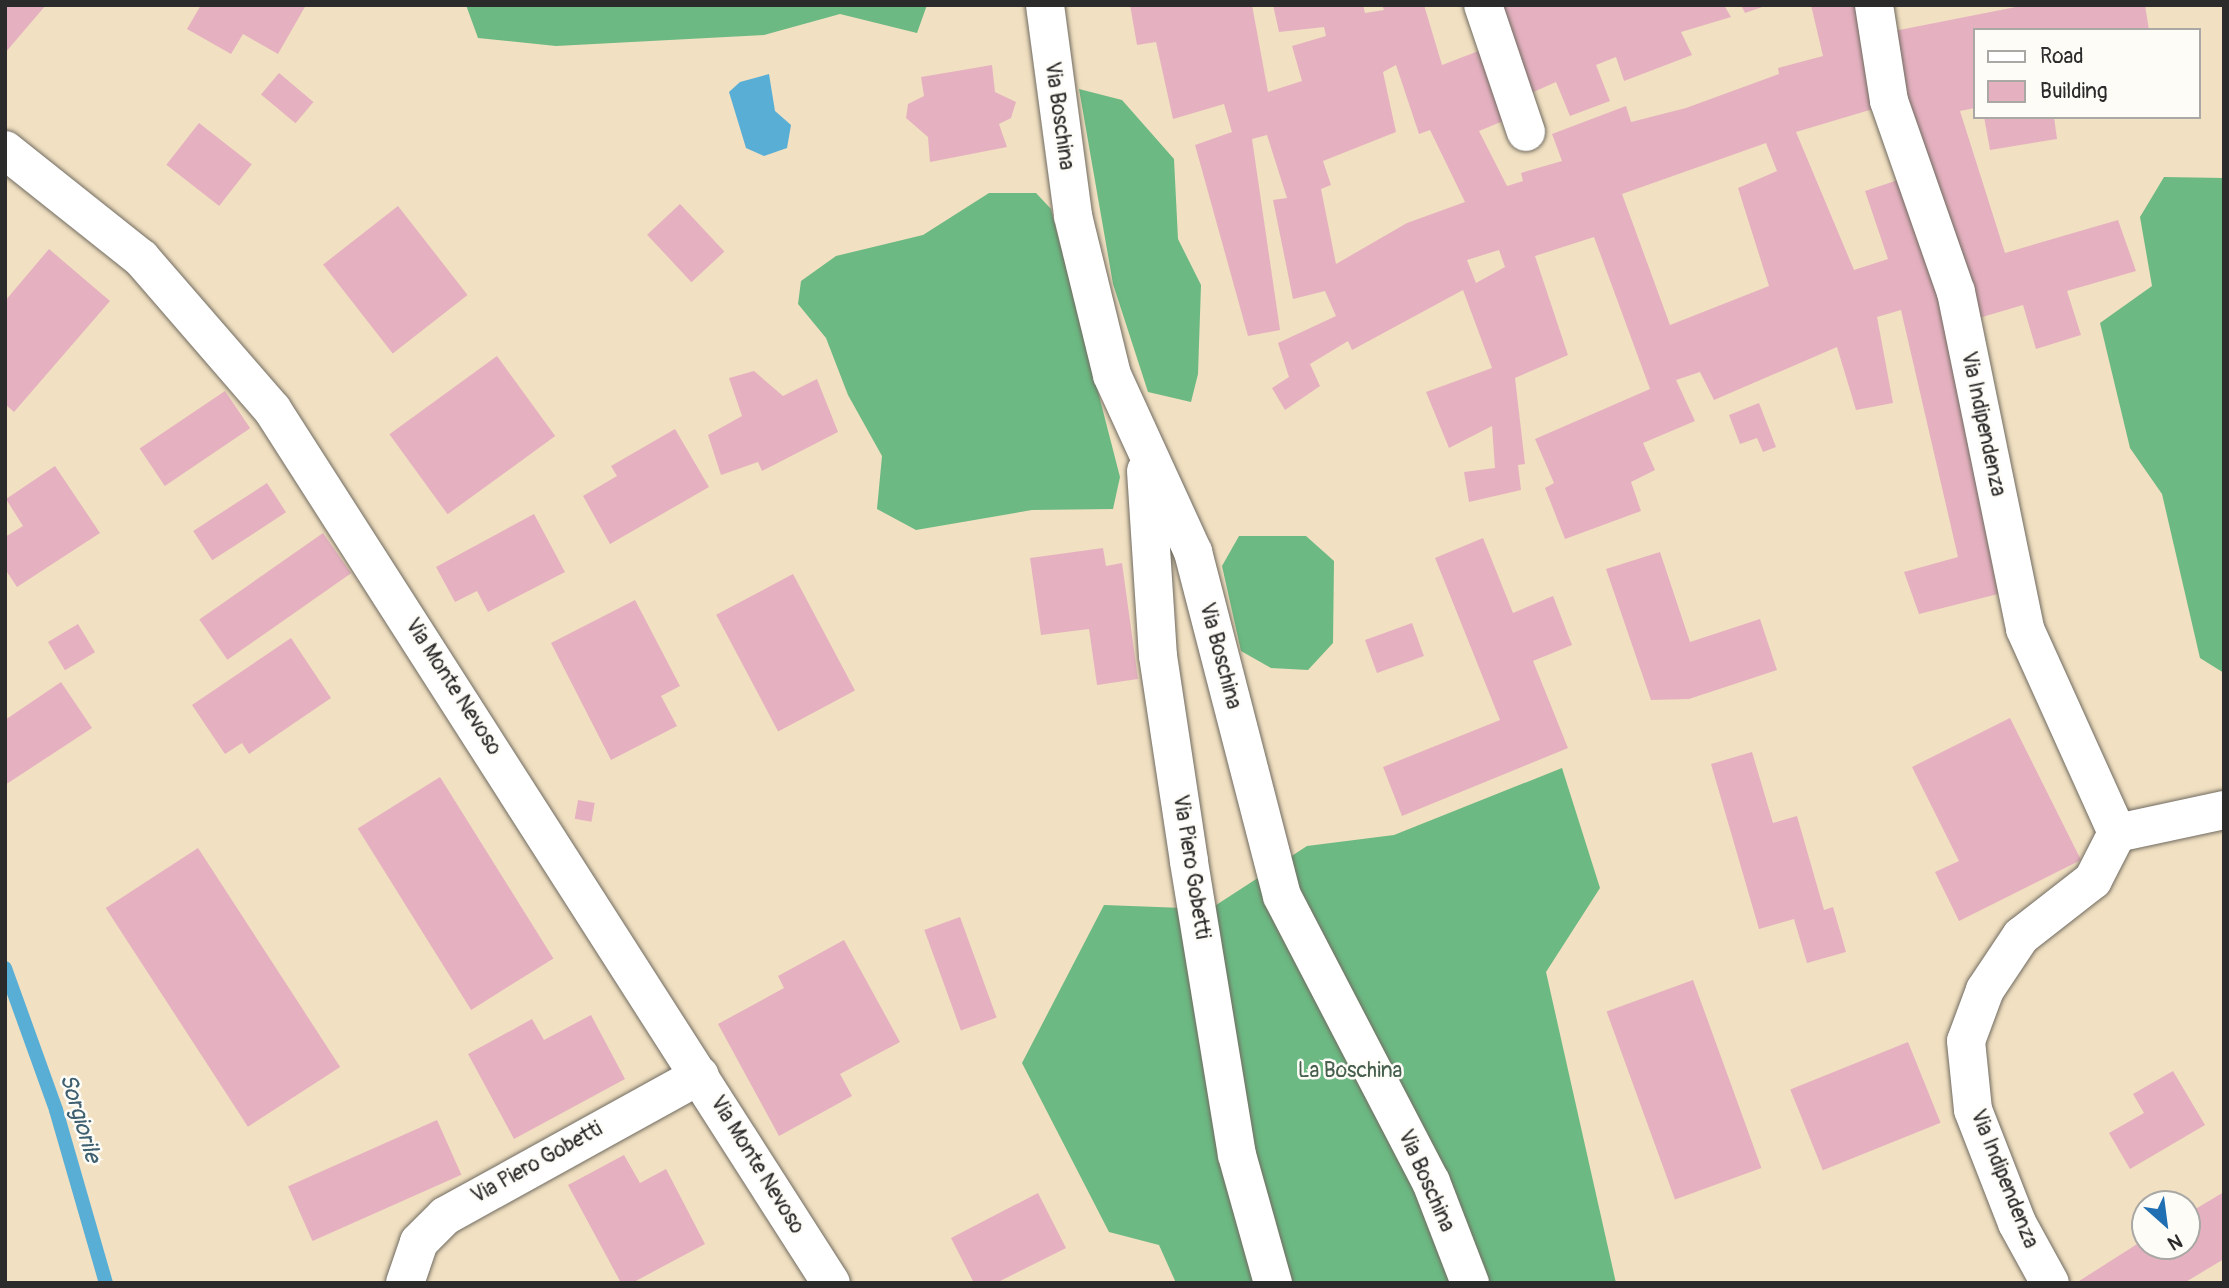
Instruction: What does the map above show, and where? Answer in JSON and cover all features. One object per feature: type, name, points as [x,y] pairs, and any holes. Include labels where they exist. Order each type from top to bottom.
[{"type":"street","name":"Via Boschina","points":[[1045,5],[1073,216],[1112,374],[1193,552],[1282,896],[1431,1182],[1469,1283]]},
{"type":"street","points":[[1483,5],[1526,132]]},
{"type":"street","name":"Via Indipendenza","points":[[1874,5],[1889,101],[1956,292],[2025,629],[2117,833],[2093,880],[2021,936],[1985,990],[1966,1041],[1973,1110],[2017,1223],[2050,1283]]},
{"type":"street","name":"Via Monte Nevoso","points":[[5,149],[141,258],[272,409],[700,1074],[831,1283]]},
{"type":"street","name":"Via Piero Gobetti","points":[[1144,445],[1158,656],[1189,862],[1237,1155],[1273,1283]]},
{"type":"street","points":[[2117,833],[2224,810]]},
{"type":"street","name":"Via Piero Gobetti","points":[[405,1283],[419,1242],[445,1216],[700,1074]]},
{"type":"green space","points":[[466,5],[927,5],[917,33],[840,14],[764,35],[556,46],[478,38]]},
{"type":"green space","points":[[1079,89],[1122,100],[1174,159],[1178,239],[1201,285],[1198,374],[1191,402],[1148,392],[1113,284]]},
{"type":"green space","points":[[2164,177],[2224,178],[2224,673],[2200,658],[2162,494],[2130,448],[2100,323],[2152,286],[2140,217]]},
{"type":"green space","points":[[989,193],[1036,193],[1051,209],[1120,477],[1113,509],[1032,510],[916,530],[877,509],[882,456],[848,395],[826,338],[798,304],[801,281],[836,256],[923,235]]},
{"type":"green space","points":[[1239,536],[1306,536],[1334,561],[1333,643],[1308,670],[1271,668],[1241,651],[1222,566]]},
{"type":"green space","name":"La Boschina","points":[[1562,768],[1600,888],[1546,972],[1616,1283],[1176,1283],[1159,1245],[1109,1232],[1022,1063],[1104,905],[1210,909],[1307,846],[1394,835]]},
{"type":"water","points":[[769,74],[775,111],[791,125],[787,148],[764,156],[746,148],[729,92],[740,82]]},
{"type":"building","points":[[5,5],[46,5],[5,53]]},
{"type":"building","points":[[201,5],[306,5],[278,54],[243,34],[231,54],[187,29]]},
{"type":"building","points":[[1130,5],[1252,5],[1268,92],[1302,81],[1292,46],[1326,36],[1324,27],[1279,32],[1273,5],[1363,5],[1365,13],[1384,10],[1382,5],[1424,5],[1442,65],[1489,47],[1508,119],[1479,131],[1507,186],[1523,181],[1521,173],[1562,161],[1552,134],[1626,106],[1631,122],[1686,108],[1779,74],[1778,68],[1823,56],[1811,5],[1858,5],[1873,109],[1796,132],[1854,270],[1888,259],[1865,191],[1907,177],[1930,252],[1998,594],[1919,614],[1904,572],[1958,557],[1901,310],[1877,317],[1893,403],[1856,410],[1837,347],[1714,400],[1700,372],[1676,380],[1695,421],[1643,443],[1655,470],[1631,482],[1641,511],[1565,539],[1545,488],[1554,483],[1535,439],[1650,389],[1594,237],[1535,256],[1568,355],[1515,378],[1525,464],[1518,465],[1521,490],[1469,502],[1464,472],[1495,468],[1492,426],[1449,448],[1426,392],[1492,368],[1463,290],[1352,350],[1348,341],[1310,364],[1320,386],[1285,410],[1272,388],[1289,377],[1278,343],[1336,316],[1325,291],[1293,299],[1273,200],[1287,198],[1267,135],[1252,139],[1280,330],[1248,336],[1195,145],[1232,132],[1224,104],[1173,119],[1156,42],[1137,45]],"holes":[[[1396,65],[1419,134],[1430,130],[1465,202],[1407,223],[1336,264],[1321,189],[1331,185],[1323,161],[1396,132],[1383,72]],[[1766,143],[1777,171],[1738,188],[1769,286],[1670,325],[1622,194]],[[1499,250],[1505,267],[1476,283],[1467,260]]]},
{"type":"building","points":[[1509,5],[1724,5],[1731,17],[1681,32],[1692,55],[1624,81],[1616,57],[1596,65],[1610,101],[1570,116],[1556,82],[1529,94],[1496,11]]},
{"type":"building","points":[[1741,5],[1765,5],[1765,6],[1745,13]]},
{"type":"building","points":[[2026,5],[2145,5],[2149,28],[1974,28],[1974,108],[1960,111],[2005,253],[2118,220],[2136,271],[2067,291],[2081,335],[2036,349],[2023,305],[1972,320],[1889,32]]},
{"type":"building","points":[[992,65],[995,92],[1016,102],[1011,118],[999,124],[1007,147],[930,162],[928,137],[906,118],[908,104],[924,96],[921,77]]},
{"type":"building","points":[[279,73],[313,102],[295,123],[261,94]]},
{"type":"building","points":[[1984,119],[2054,119],[2057,139],[1990,150]]},
{"type":"building","points":[[199,123],[252,164],[219,206],[166,165]]},
{"type":"building","points":[[680,204],[724,252],[691,282],[647,235]]},
{"type":"building","points":[[398,206],[468,295],[393,354],[323,264]]},
{"type":"building","points":[[49,249],[110,301],[14,412],[5,404],[5,301]]},
{"type":"building","points":[[497,356],[555,436],[448,514],[389,434]]},
{"type":"building","points":[[754,371],[783,396],[817,379],[838,432],[762,471],[758,462],[721,475],[708,435],[742,416],[729,378]]},
{"type":"building","points":[[225,391],[250,428],[165,486],[140,449]]},
{"type":"building","points":[[1759,403],[1776,447],[1763,452],[1757,438],[1740,444],[1729,415]]},
{"type":"building","points":[[675,429],[709,487],[610,544],[583,496],[617,476],[611,466]]},
{"type":"building","points":[[55,466],[100,533],[17,587],[5,569],[5,537],[23,526],[6,499]]},
{"type":"building","points":[[267,483],[286,512],[212,560],[193,531]]},
{"type":"building","points":[[534,514],[565,572],[488,612],[477,591],[455,602],[436,567]]},
{"type":"building","points":[[323,533],[351,573],[227,660],[199,620]]},
{"type":"building","points":[[1483,538],[1513,613],[1553,596],[1572,645],[1533,661],[1568,748],[1402,816],[1383,767],[1500,720],[1435,558]]},
{"type":"building","points":[[1103,548],[1106,566],[1122,563],[1138,679],[1097,685],[1089,629],[1041,635],[1030,558]]},
{"type":"building","points":[[1660,552],[1690,642],[1760,619],[1777,670],[1689,699],[1651,700],[1606,569]]},
{"type":"building","points":[[793,574],[855,691],[778,731],[716,615]]},
{"type":"building","points":[[635,600],[680,686],[661,696],[677,726],[611,760],[551,643]]},
{"type":"building","points":[[1412,623],[1424,656],[1377,673],[1365,640]]},
{"type":"building","points":[[78,624],[95,652],[65,670],[48,642]]},
{"type":"building","points":[[291,638],[331,698],[249,754],[242,743],[225,754],[192,705]]},
{"type":"building","points":[[61,682],[92,728],[5,785],[5,720]]},
{"type":"building","points":[[2010,718],[2081,860],[1959,921],[1935,872],[1959,861],[1912,767]]},
{"type":"building","points":[[1752,752],[1773,823],[1797,816],[1824,910],[1833,907],[1846,952],[1807,963],[1794,919],[1759,929],[1711,764]]},
{"type":"building","points":[[440,777],[553,958],[471,1010],[358,828]]},
{"type":"building","points":[[578,800],[595,803],[591,822],[575,819]]},
{"type":"building","points":[[198,848],[340,1067],[248,1127],[106,908]]},
{"type":"building","points":[[960,917],[997,1018],[961,1031],[924,930]]},
{"type":"building","points":[[844,940],[900,1042],[840,1074],[852,1096],[779,1136],[718,1024],[784,988],[778,976]]},
{"type":"building","points":[[1693,980],[1761,1168],[1675,1199],[1607,1011]]},
{"type":"building","points":[[591,1015],[625,1079],[514,1139],[468,1054],[532,1019],[544,1040]]},
{"type":"building","points":[[1908,1042],[1941,1123],[1823,1170],[1790,1090]]},
{"type":"building","points":[[2173,1071],[2205,1125],[2130,1169],[2109,1133],[2144,1113],[2133,1094]]},
{"type":"building","points":[[437,1120],[461,1175],[312,1241],[288,1186]]},
{"type":"building","points":[[624,1155],[640,1183],[666,1169],[705,1244],[632,1283],[621,1283],[568,1185]]},
{"type":"building","points":[[2224,1192],[2224,1259],[2184,1283],[2076,1283],[2131,1248],[2131,1260],[2201,1260],[2201,1206]]},
{"type":"building","points":[[1038,1193],[1066,1248],[996,1283],[974,1283],[951,1238]]},
{"type":"waterway","name":"Sorgiorile","points":[[5,968],[56,1110],[106,1283]]}]
